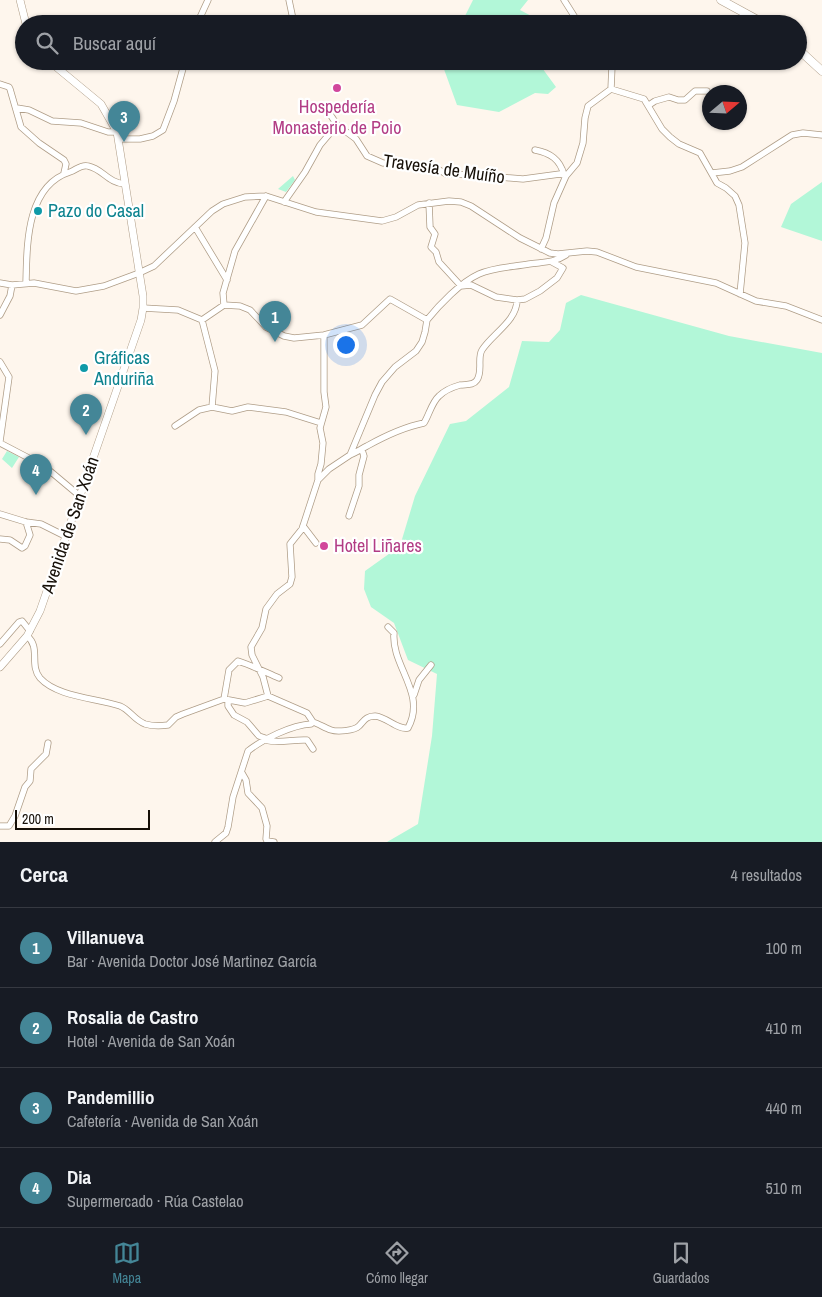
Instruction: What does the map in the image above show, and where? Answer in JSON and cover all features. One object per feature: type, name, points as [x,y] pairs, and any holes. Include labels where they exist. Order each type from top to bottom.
[{"type":"highway","points":[[721,0],[751,15]]},
{"type":"highway","points":[[807,57],[822,71]]},
{"type":"main road","points":[[20,0],[24,15]]},
{"type":"main road","points":[[60,70],[101,104],[118,135]]},
{"type":"main road","name":"Avenida de San Xoán","points":[[0,667],[28,634],[46,598],[143,308],[140,273],[118,135]]},
{"type":"street","points":[[201,15],[208,0]]},
{"type":"street","points":[[289,0],[292,15]]},
{"type":"street","points":[[564,0],[573,15]]},
{"type":"street","points":[[17,108],[29,110],[52,121],[82,123],[118,135],[140,139],[153,136],[164,130],[183,70]]},
{"type":"street","points":[[611,89],[612,70]]},
{"type":"street","points":[[0,84],[9,87],[17,108],[21,127],[64,160],[66,164],[64,173]]},
{"type":"street","points":[[611,89],[644,99],[662,129],[679,144],[700,153],[716,183],[726,188],[735,196],[740,205],[745,243],[740,294]]},
{"type":"street","points":[[541,249],[546,238],[554,203],[565,176],[577,163],[583,143],[588,106],[611,89]]},
{"type":"street","points":[[649,105],[669,96],[678,100],[685,100],[695,91],[702,91]]},
{"type":"street","name":"Travesía de Muíño","points":[[328,111],[337,125],[356,139],[367,156],[383,163],[431,165],[446,174],[475,175],[489,172],[500,177],[523,179],[560,174],[565,176]]},
{"type":"street","points":[[284,202],[305,172],[320,145],[337,125]]},
{"type":"street","points":[[712,173],[730,171],[742,167],[792,136],[803,133],[822,135]]},
{"type":"street","points":[[535,150],[546,152],[558,161],[565,176]]},
{"type":"street","points":[[26,282],[29,231],[39,198],[48,187],[64,173],[82,166],[88,166],[103,173],[116,183],[126,184]]},
{"type":"street","points":[[224,306],[223,293],[235,251],[266,196]]},
{"type":"street","points":[[0,283],[12,285],[26,282],[76,291],[104,286],[154,266],[212,211],[222,204],[245,197],[266,196],[316,212],[374,221],[388,220],[418,205],[461,202],[471,206],[520,238],[550,253],[597,252],[636,267],[716,283],[756,301],[786,306],[819,319],[822,326]]},
{"type":"street","points":[[429,203],[430,227],[435,234],[431,247],[436,252],[439,262],[461,286]]},
{"type":"street","points":[[195,227],[226,280]]},
{"type":"street","points":[[350,455],[382,382],[395,367],[416,350],[423,337],[426,320],[434,310],[461,286],[480,274],[536,263],[552,262],[565,256],[567,253]]},
{"type":"street","points":[[461,286],[471,285],[496,297],[517,300],[532,296],[557,278],[563,268],[552,262]]},
{"type":"street","points":[[0,315],[10,296],[12,285]]},
{"type":"street","points":[[202,320],[224,306],[240,306],[250,310],[266,328],[284,336],[294,338],[324,335],[362,325],[390,299],[426,320]]},
{"type":"street","points":[[318,480],[329,469],[350,455],[402,429],[424,423],[435,400],[439,396],[459,385],[472,384],[476,381],[479,377],[481,351],[509,318],[517,305],[517,300]]},
{"type":"street","points":[[143,308],[178,310],[202,320]]},
{"type":"street","points":[[202,320],[215,371],[212,407]]},
{"type":"street","points":[[268,696],[252,655],[251,647],[262,628],[266,609],[277,594],[290,584],[292,577],[290,544],[302,526],[318,480],[323,443],[321,423],[326,412],[324,335]]},
{"type":"street","points":[[0,362],[9,377],[9,383],[0,442],[44,466],[80,497]]},
{"type":"street","points":[[175,426],[199,410],[212,407],[232,410],[248,407],[286,412],[321,423]]},
{"type":"street","points":[[349,516],[359,486],[359,475],[364,456],[362,450]]},
{"type":"street","points":[[0,514],[26,522],[41,524],[66,537]]},
{"type":"street","points":[[0,539],[10,540],[22,548],[25,546],[30,534],[26,522]]},
{"type":"street","points":[[302,526],[309,532],[316,543]]},
{"type":"street","points":[[0,644],[22,621],[35,647],[35,672],[47,685],[54,690],[122,707],[136,720],[147,724],[168,725],[176,717],[226,699],[245,703],[268,696],[307,713],[313,722],[332,730],[350,730],[359,726],[367,718],[376,716],[404,729],[408,728],[412,722],[414,695],[419,680],[430,665]]},
{"type":"street","points":[[388,627],[394,633],[395,651],[414,695]]},
{"type":"street","points":[[279,678],[257,667],[238,661],[229,670],[226,699],[230,711],[247,722],[258,736],[272,742],[307,740],[313,749]]},
{"type":"street","points":[[215,842],[226,833],[228,828],[233,797],[248,752],[282,731],[313,722]]},
{"type":"street","points":[[0,826],[9,826],[13,821],[25,787],[30,781],[31,769],[46,754],[48,743]]},
{"type":"street","points":[[242,773],[246,780],[248,793],[262,808],[267,826],[266,839],[274,842]]},
{"type":"green space","points":[[473,0],[528,0],[520,10],[530,15],[466,15]]},
{"type":"green space","points":[[444,70],[544,70],[556,87],[548,94],[535,93],[499,112],[457,105]]},
{"type":"green space","points":[[293,176],[295,180],[286,192],[278,189]]},
{"type":"green space","points":[[822,182],[822,241],[781,227],[791,204]]},
{"type":"green space","points":[[581,295],[729,336],[822,353],[822,842],[387,842],[418,824],[432,736],[437,674],[408,660],[394,623],[371,607],[364,589],[365,571],[400,546],[415,496],[450,424],[466,421],[509,387],[522,341],[549,342],[560,330],[566,303]]},
{"type":"green space","points":[[7,451],[19,457],[12,468],[2,459]]},
{"type":"place","name":"Hospedería Monasterio de Poio","points":[[337,88]]},
{"type":"place","name":"Pandemillio","points":[[124,142]]},
{"type":"place","name":"Pazo do Casal","points":[[38,211]]},
{"type":"place","name":"Villanueva","points":[[275,342]]},
{"type":"place","name":"Gráficas Anduriña","points":[[84,368]]},
{"type":"place","name":"Rosalia de Castro","points":[[86,435]]},
{"type":"place","name":"Dia","points":[[36,495]]},
{"type":"place","name":"Hotel Liñares","points":[[324,546]]}]
